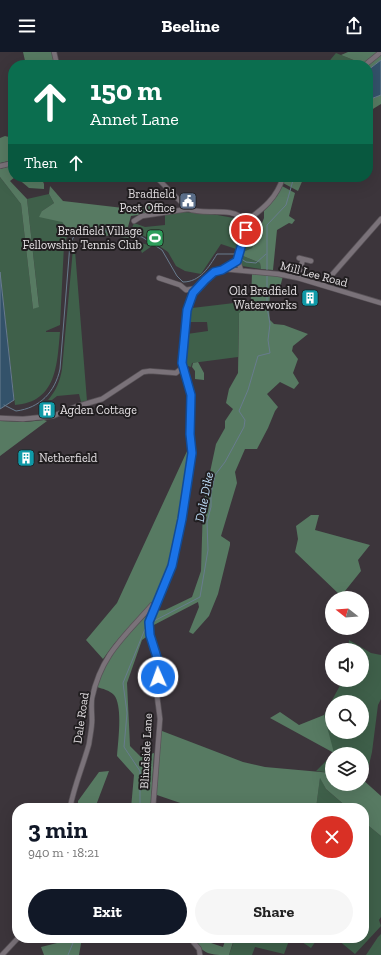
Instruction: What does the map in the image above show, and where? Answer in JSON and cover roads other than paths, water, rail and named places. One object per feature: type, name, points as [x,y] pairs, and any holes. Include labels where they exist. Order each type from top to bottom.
[{"type":"street","points":[[371,60],[381,52]]},
{"type":"street","points":[[161,182],[188,209]]},
{"type":"street","points":[[246,221],[271,201],[277,193],[281,182]]},
{"type":"street","points":[[134,221],[142,216],[188,209],[232,213],[240,216],[246,221]]},
{"type":"street","points":[[323,285],[381,219]]},
{"type":"street","points":[[241,270],[237,260],[246,230],[246,221]]},
{"type":"street","points":[[298,278],[301,258],[311,261]]},
{"type":"street","points":[[176,373],[182,367],[184,330],[190,299],[208,276],[224,269],[237,260]]},
{"type":"street","name":"Mill Lee Road","points":[[224,269],[269,273],[298,278],[381,303]]},
{"type":"street","points":[[159,278],[180,285],[186,290],[190,299]]},
{"type":"street","points":[[186,290],[198,288]]},
{"type":"street","name":"Blindside Lane","points":[[153,803],[160,719],[156,688],[160,667],[149,628],[149,622],[169,575],[174,556],[191,461],[192,401],[182,367]]},
{"type":"street","points":[[0,418],[23,419],[53,416],[75,407],[102,399],[143,372],[176,373],[185,378]]},
{"type":"street","name":"Dale Road","points":[[71,803],[73,790],[81,771],[89,743],[92,722],[92,699],[104,663],[115,645],[152,605],[156,603]]},
{"type":"street","points":[[2,955],[13,943]]},
{"type":"street","points":[[194,943],[199,949],[200,955]]},
{"type":"water","points":[[381,60],[381,95],[373,98],[373,66]]},
{"type":"water","points":[[0,272],[14,400],[0,409]]},
{"type":"waterway","name":"Dale Dike","points":[[267,271],[267,225],[286,205],[293,182]]},
{"type":"waterway","points":[[4,405],[16,411],[32,406],[45,398],[58,377],[60,369],[70,244],[75,234],[90,228],[142,237],[162,250],[177,276],[183,282],[199,277],[207,269],[217,254],[234,254],[237,256]]},
{"type":"waterway","points":[[240,258],[246,262],[256,263],[266,254]]},
{"type":"waterway","name":"Dale Dike","points":[[152,622],[200,597],[208,550],[207,522],[211,507],[211,494],[215,475],[225,462],[244,427],[245,420],[239,411],[248,390],[258,356],[270,353],[268,340],[270,324],[267,307],[267,274]]},
{"type":"waterway","name":"Dale Dike","points":[[140,803],[140,771],[124,747],[127,713],[123,683],[148,625]]},
{"type":"waterway","name":"Dale Dike","points":[[68,955],[73,943]]},
{"type":"place","name":"Bradfield Post Office","points":[[188,201]]},
{"type":"place","name":"Bradfield Village Fellowship Tennis Club","points":[[155,238]]},
{"type":"place","name":"Old Bradfield Waterworks","points":[[310,298]]},
{"type":"place","name":"Agden Cottage","points":[[47,410]]},
{"type":"place","name":"Netherfield","points":[[26,458]]}]
